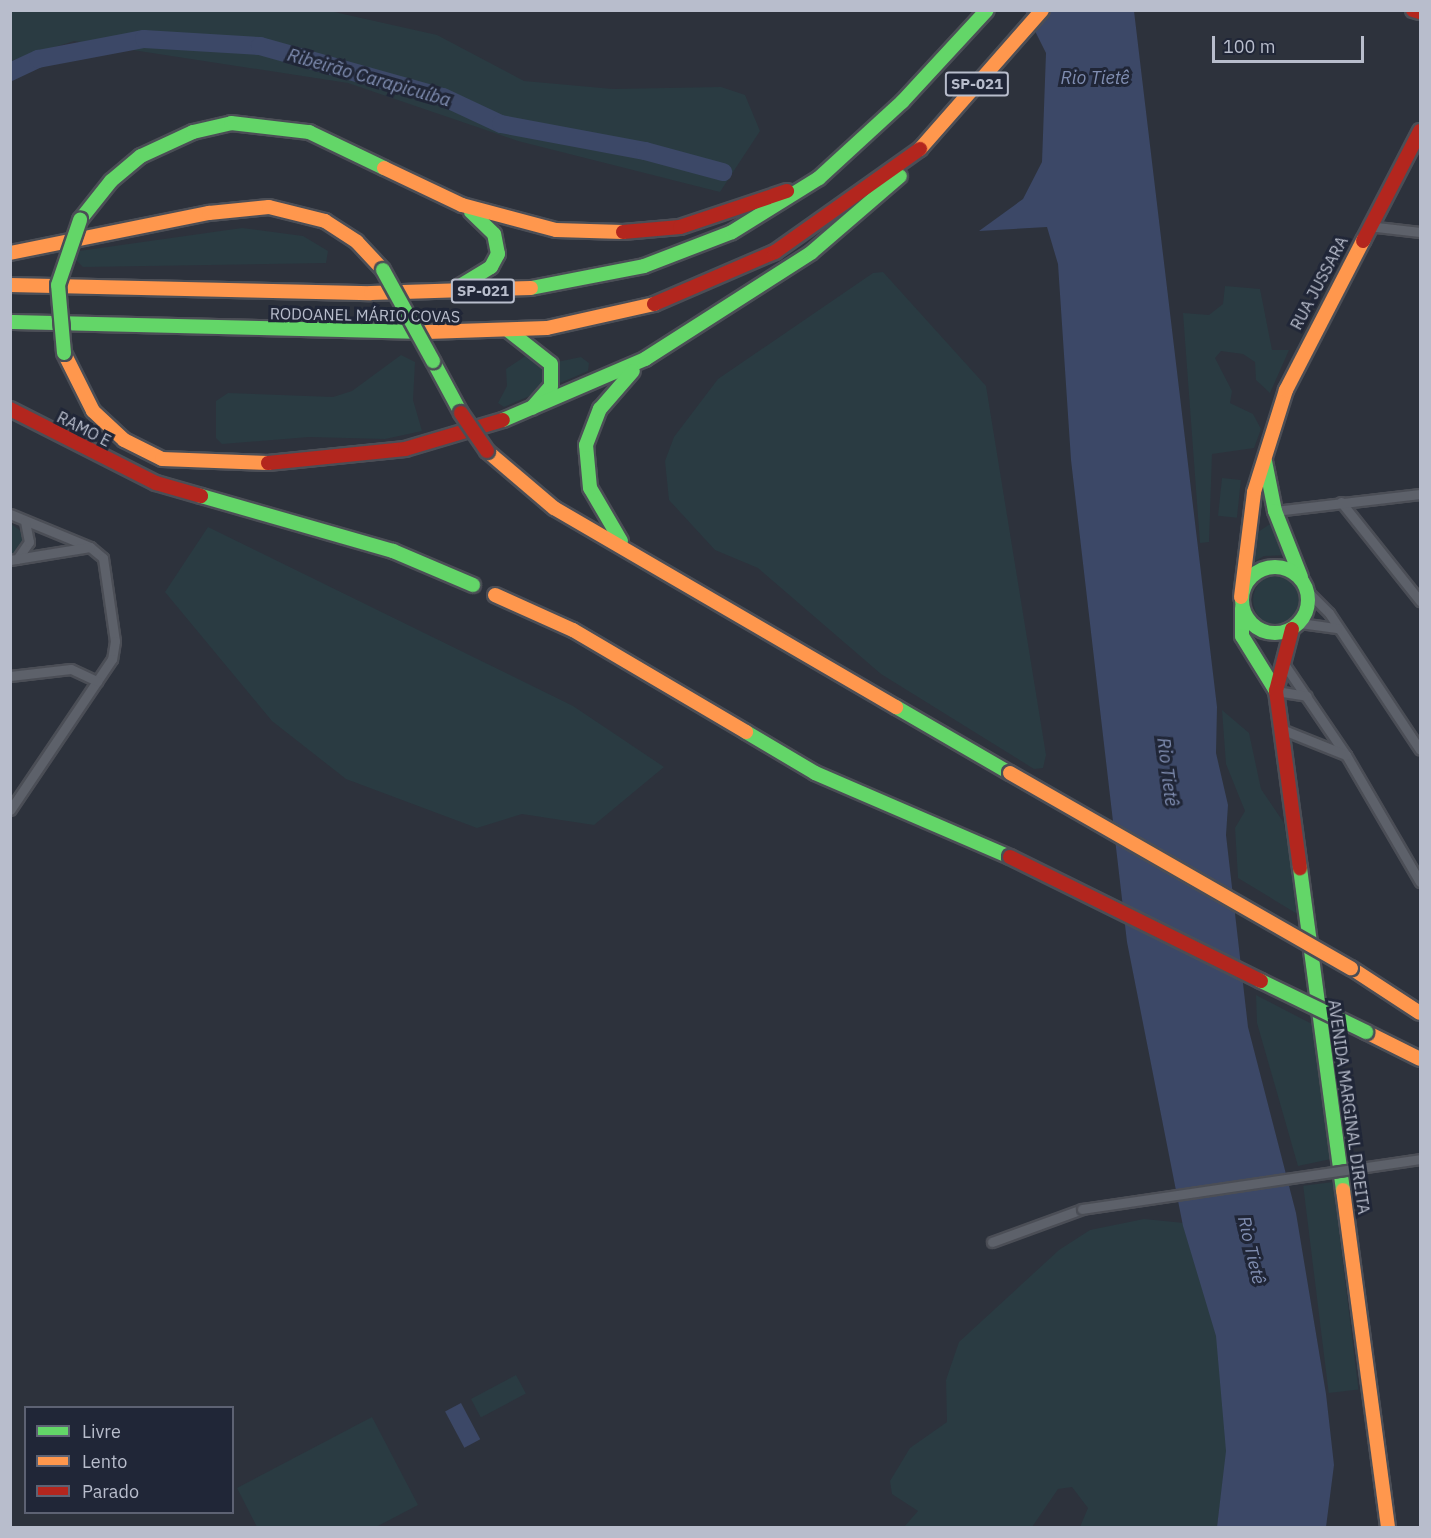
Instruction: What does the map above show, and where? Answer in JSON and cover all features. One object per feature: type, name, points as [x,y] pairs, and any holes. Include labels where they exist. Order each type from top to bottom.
[{"type":"main road","name":"RODOANEL MÁRIO COVAS","points":[[10,285],[519,290],[644,266],[732,232],[819,178],[902,102],[987,10]]},
{"type":"main road","name":"RODOANEL MÁRIO COVAS","points":[[10,322],[509,331],[593,320],[700,287],[784,247],[880,189],[913,157],[1042,10]]},
{"type":"main road","points":[[1413,10],[1420,12]]},
{"type":"main road","points":[[819,178],[720,216],[639,232],[556,231],[462,206],[309,132],[231,123],[193,132],[141,156],[111,181],[80,220],[58,285],[64,353],[82,393],[108,426],[143,451],[182,464],[342,459],[433,443],[525,414],[645,358],[812,252],[880,189]]},
{"type":"main road","name":"RUA JUSSARA","points":[[1242,601],[1250,522],[1265,459],[1297,362],[1420,131]]},
{"type":"main road","points":[[450,291],[491,267],[498,254],[490,229],[462,206]]},
{"type":"main road","points":[[10,254],[209,213],[269,207],[325,221],[357,242],[383,270],[460,413],[487,451],[537,497],[1010,773],[1357,971],[1420,1013]]},
{"type":"main road","points":[[509,331],[536,347],[551,364],[551,386],[525,414]]},
{"type":"main road","points":[[628,549],[590,488],[586,446],[600,409],[645,358]]},
{"type":"main road","name":"RAMO E","points":[[10,409],[142,477],[393,551],[473,585]]},
{"type":"main road","name":"RUA JUSSARA","points":[[1265,459],[1275,511],[1305,585]]},
{"type":"main road","points":[[1250,522],[1275,511]]},
{"type":"main road","points":[[1283,567],[1305,585],[1296,626],[1261,631],[1242,601],[1260,569],[1283,567]]},
{"type":"main road","points":[[495,595],[573,630],[815,773],[1010,856],[1414,1055]]},
{"type":"main road","name":"AVENIDA MARGINAL DIREITA","points":[[1242,601],[1242,636],[1276,691]]},
{"type":"main road","name":"AVENIDA MARGINAL DIREITA","points":[[1296,626],[1281,660],[1276,691],[1388,1527]]},
{"type":"main road","points":[[1357,971],[1420,999]]},
{"type":"street","points":[[1368,226],[1420,232]]},
{"type":"street","points":[[1275,511],[1420,494]]},
{"type":"street","points":[[1341,502],[1409,584],[1420,601]]},
{"type":"street","points":[[10,514],[90,547],[106,567],[115,641],[112,659],[10,810]]},
{"type":"street","points":[[14,560],[29,542],[25,521]]},
{"type":"street","points":[[14,560],[90,547]]},
{"type":"street","points":[[1409,584],[1420,583]]},
{"type":"street","points":[[1305,585],[1420,748]]},
{"type":"street","points":[[1296,626],[1336,628]]},
{"type":"street","points":[[1281,660],[1346,755],[1420,882]]},
{"type":"street","points":[[10,676],[71,669],[97,681]]},
{"type":"street","points":[[1276,691],[1307,696]]},
{"type":"street","points":[[1281,729],[1346,755]]},
{"type":"street","points":[[992,1242],[1082,1209],[1420,1159]]},
{"type":"shaded area","points":[[11,10],[330,11],[437,35],[524,81],[613,89],[721,87],[745,95],[760,131],[720,192],[518,141],[348,83],[74,41],[11,61]]},
{"type":"shaded area","points":[[242,228],[303,236],[328,251],[326,263],[83,267],[76,260],[79,251]]},
{"type":"shaded area","points":[[883,272],[986,386],[1046,755],[1043,768],[1034,769],[881,674],[758,568],[715,550],[669,500],[665,461],[674,437],[718,379],[873,273]]},
{"type":"shaded area","points":[[1225,286],[1260,289],[1272,350],[1289,350],[1270,393],[1256,380],[1255,362],[1243,354],[1221,351],[1215,358],[1232,391],[1230,403],[1253,414],[1261,429],[1254,448],[1212,454],[1209,542],[1200,543],[1183,313],[1209,315],[1223,304]]},
{"type":"shaded area","points":[[401,355],[415,362],[413,400],[422,431],[385,439],[309,437],[222,444],[216,438],[216,401],[228,393],[333,397],[352,391]]},
{"type":"shaded area","points":[[527,355],[557,362],[581,357],[589,363],[588,371],[504,407],[498,403],[507,386],[506,369]]},
{"type":"shaded area","points":[[1222,478],[1241,480],[1237,518],[1218,516]]},
{"type":"shaded area","points":[[10,523],[22,532],[24,542],[11,556]]},
{"type":"shaded area","points":[[1270,524],[1279,531],[1289,555],[1264,556],[1250,564],[1258,532]]},
{"type":"shaded area","points":[[208,527],[573,706],[664,767],[594,825],[522,814],[477,828],[346,779],[272,721],[165,592]]},
{"type":"shaded area","points":[[1279,574],[1289,576],[1297,582],[1303,590],[1305,600],[1303,610],[1297,618],[1289,624],[1279,626],[1269,624],[1261,618],[1255,610],[1253,600],[1255,590],[1261,582],[1269,576]]},
{"type":"shaded area","points":[[1222,710],[1249,733],[1261,789],[1284,823],[1299,915],[1238,878],[1235,828],[1245,811],[1226,764]]},
{"type":"shaded area","points":[[1256,995],[1312,1024],[1331,1159],[1298,1166],[1257,1023]]},
{"type":"shaded area","points":[[1333,1182],[1358,1389],[1329,1393],[1303,1186]]},
{"type":"shaded area","points":[[1144,1219],[1184,1223],[1213,1291],[1229,1437],[1217,1527],[1080,1527],[1088,1508],[1072,1487],[1058,1489],[1032,1527],[904,1527],[918,1511],[892,1494],[890,1481],[910,1448],[947,1422],[946,1380],[959,1342],[1059,1250],[1090,1230]]},
{"type":"shaded area","points":[[516,1375],[526,1394],[481,1417],[471,1399]]},
{"type":"shaded area","points":[[372,1417],[418,1505],[376,1527],[257,1527],[237,1488]]},
{"type":"water","name":"Rio Tietê","points":[[1025,11],[1134,11],[1217,707],[1216,753],[1228,805],[1226,835],[1248,1027],[1296,1213],[1326,1394],[1334,1465],[1326,1527],[1217,1527],[1226,1451],[1216,1336],[1183,1226],[1127,942],[1071,460],[1058,264],[1047,227],[979,231],[1023,199],[1042,162],[1046,53]]},
{"type":"water","points":[[461,1403],[480,1439],[464,1448],[445,1411]]},
{"type":"waterway","name":"Ribeirão Carapicuíba","points":[[10,72],[38,59],[144,39],[260,46],[443,97],[501,124],[645,151],[723,172]]},
{"type":"traffic: fast","points":[[531,288],[644,266],[732,232],[819,178],[902,102],[987,10]]},
{"type":"traffic: fast","points":[[80,220],[111,181],[141,156],[193,132],[231,123],[309,132],[384,168]]},
{"type":"traffic: fast","points":[[503,420],[645,359],[812,252],[900,176]]},
{"type":"traffic: fast","points":[[455,289],[491,267],[498,254],[494,234],[471,212]]},
{"type":"traffic: fast","points":[[64,353],[58,285],[80,220]]},
{"type":"traffic: fast","points":[[383,270],[433,361]]},
{"type":"traffic: fast","points":[[10,322],[427,332]]},
{"type":"traffic: fast","points":[[509,331],[551,364],[551,386],[532,408]]},
{"type":"traffic: fast","points":[[433,361],[461,413]]},
{"type":"traffic: fast","points":[[621,541],[590,488],[586,445],[600,409],[633,371]]},
{"type":"traffic: fast","points":[[1265,461],[1275,511],[1301,577]]},
{"type":"traffic: fast","points":[[201,496],[393,551],[473,585]]},
{"type":"traffic: fast","points":[[1268,567],[1282,567],[1294,572],[1303,581],[1308,600],[1306,613],[1299,624],[1282,633],[1268,633],[1256,628],[1247,619],[1242,607],[1242,593],[1247,581],[1256,572],[1268,567]]},
{"type":"traffic: fast","points":[[1242,608],[1242,636],[1276,691]]},
{"type":"traffic: fast","points":[[896,707],[1010,773]]},
{"type":"traffic: fast","points":[[746,732],[815,773],[1010,857]]},
{"type":"traffic: fast","points":[[1300,868],[1343,1190]]},
{"type":"traffic: fast","points":[[1261,981],[1366,1032]]},
{"type":"traffic: slow","points":[[920,149],[1042,10]]},
{"type":"traffic: slow","points":[[384,168],[462,205],[556,230],[623,232]]},
{"type":"traffic: slow","points":[[10,253],[209,213],[269,207],[325,221],[357,242],[383,270]]},
{"type":"traffic: slow","points":[[1241,597],[1254,492],[1286,390],[1363,241]]},
{"type":"traffic: slow","points":[[10,285],[371,293],[531,288]]},
{"type":"traffic: slow","points":[[427,332],[547,328],[654,304]]},
{"type":"traffic: slow","points":[[64,353],[93,411],[124,440],[162,459],[268,463]]},
{"type":"traffic: slow","points":[[487,451],[554,508],[896,707]]},
{"type":"traffic: slow","points":[[495,595],[573,630],[746,732]]},
{"type":"traffic: slow","points":[[1010,773],[1351,968]]},
{"type":"traffic: slow","points":[[1351,968],[1420,1013]]},
{"type":"traffic: slow","points":[[1366,1032],[1420,1059]]},
{"type":"traffic: slow","points":[[1343,1190],[1388,1528]]},
{"type":"traffic: jam","points":[[1413,10],[1420,12]]},
{"type":"traffic: jam","points":[[1363,241],[1420,131]]},
{"type":"traffic: jam","points":[[654,304],[775,252],[920,149]]},
{"type":"traffic: jam","points":[[623,232],[680,227],[787,191]]},
{"type":"traffic: jam","points":[[10,409],[156,483],[201,496]]},
{"type":"traffic: jam","points":[[461,413],[487,451]]},
{"type":"traffic: jam","points":[[268,463],[405,449],[503,420]]},
{"type":"traffic: jam","points":[[1292,629],[1276,691],[1300,868]]},
{"type":"traffic: jam","points":[[1010,857],[1261,981]]}]
